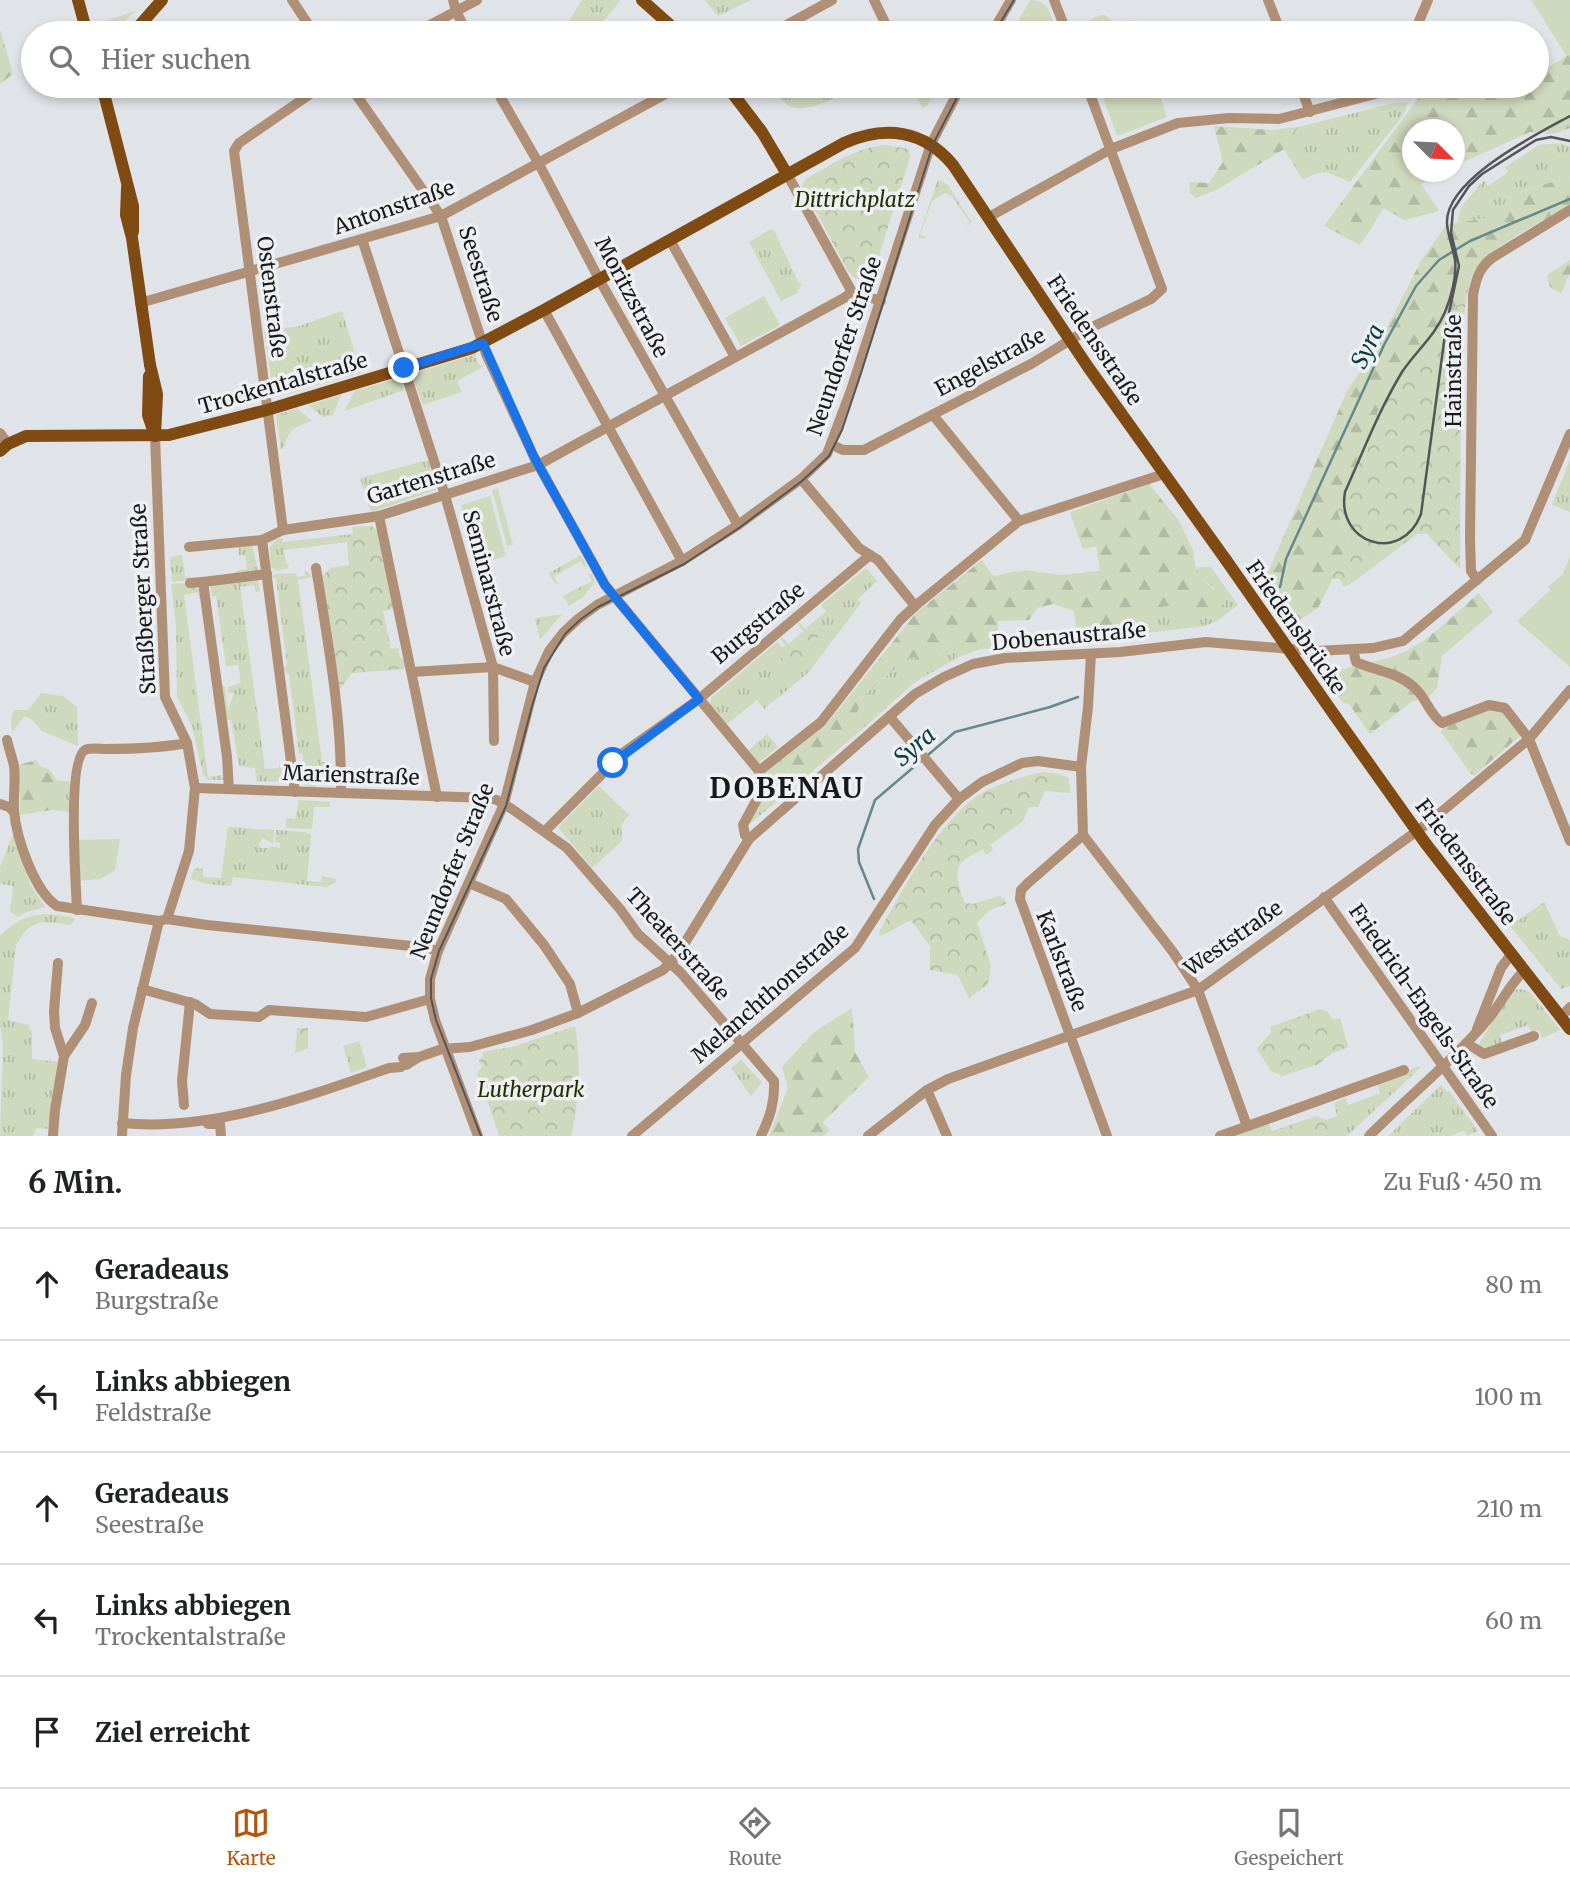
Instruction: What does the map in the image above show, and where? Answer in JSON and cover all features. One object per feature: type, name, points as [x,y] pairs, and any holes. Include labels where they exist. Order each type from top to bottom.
[{"type":"main road","points":[[78,0],[84,21]]},
{"type":"main road","points":[[144,21],[162,0]]},
{"type":"main road","points":[[642,0],[666,21]]},
{"type":"main road","name":"Straßberger Straße","points":[[105,98],[135,214],[132,238],[149,365],[148,415],[155,436]]},
{"type":"main road","points":[[736,98],[762,132],[786,174],[844,143],[875,133],[906,135],[931,144]]},
{"type":"main road","name":"Friedensstraße","points":[[931,144],[953,165],[1070,340],[1226,561]]},
{"type":"main road","name":"Trockentalstraße","points":[[3,443],[26,436],[155,436],[182,432],[267,410],[483,343],[786,174]]},
{"type":"main road","name":"Friedensbrücke","points":[[1226,561],[1335,716]]},
{"type":"main road","name":"Friedensstraße","points":[[1335,716],[1417,832],[1525,970],[1565,1012],[1570,1029]]},
{"type":"street","points":[[292,0],[306,21]]},
{"type":"street","points":[[453,0],[461,21]]},
{"type":"street","points":[[437,21],[477,0]]},
{"type":"street","points":[[794,21],[832,0]]},
{"type":"street","points":[[874,0],[884,21]]},
{"type":"street","points":[[999,21],[1011,0]]},
{"type":"street","points":[[1054,0],[1062,21]]},
{"type":"street","points":[[1268,0],[1276,21]]},
{"type":"street","points":[[1419,21],[1428,0]]},
{"type":"street","name":"Ostenstraße","points":[[283,530],[234,151],[239,143],[305,98]]},
{"type":"street","name":"Seestraße","points":[[358,98],[441,216],[483,343],[538,465],[594,567],[614,596],[759,771]]},
{"type":"street","name":"Moritzstraße","points":[[502,98],[599,279],[738,525]]},
{"type":"street","name":"Antonstraße","points":[[140,303],[441,216],[658,98]]},
{"type":"street","name":"Neundorfer Straße","points":[[478,1136],[444,1048],[430,999],[430,979],[438,951],[504,804],[535,682],[550,651],[578,619],[614,596],[682,561],[738,525],[821,461],[832,445],[931,144],[955,98]]},
{"type":"street","points":[[1092,98],[1111,149]]},
{"type":"street","points":[[1305,98],[1310,112]]},
{"type":"street","points":[[989,217],[1111,149],[1178,123],[1217,118],[1279,119],[1362,98]]},
{"type":"street","name":"Engelstraße","points":[[832,445],[844,450],[864,450],[1151,299],[1162,289],[1111,149]]},
{"type":"street","points":[[786,174],[852,292],[881,301]]},
{"type":"street","name":"Hainstraße","points":[[1477,580],[1471,570],[1470,538],[1473,295],[1477,275],[1492,258],[1570,210]]},
{"type":"street","name":"Seminarstraße","points":[[362,239],[445,495],[493,667],[494,741]]},
{"type":"street","points":[[670,240],[735,357]]},
{"type":"street","name":"Gartenstraße","points":[[189,547],[262,540],[283,530],[379,516],[538,465],[852,292]]},
{"type":"street","points":[[544,310],[682,561]]},
{"type":"street","points":[[933,415],[1019,521]]},
{"type":"street","name":"Dobenaustraße","points":[[122,1123],[175,1123],[226,1118],[304,1097],[444,1048],[470,1048],[532,1030],[578,1013],[663,970],[671,964],[749,839],[915,694],[973,664],[1016,657],[1206,642],[1316,651],[1353,649],[1403,641],[1525,540],[1570,434]]},
{"type":"street","name":"Straßberger Straße","points":[[123,1136],[130,1046],[142,989],[190,844],[195,788],[187,743],[165,697],[155,436]]},
{"type":"street","points":[[749,839],[745,835],[743,825],[762,790],[759,771],[821,722],[900,620],[915,606],[1019,521],[1164,474]]},
{"type":"street","points":[[801,479],[859,548],[878,560],[915,606]]},
{"type":"street","points":[[379,516],[436,797]]},
{"type":"street","points":[[262,540],[295,792]]},
{"type":"street","name":"Burgstraße","points":[[545,831],[624,752],[699,699],[870,555]]},
{"type":"street","points":[[316,568],[332,665],[342,751],[341,793]]},
{"type":"street","points":[[190,583],[267,574]]},
{"type":"street","points":[[203,582],[229,789]]},
{"type":"street","points":[[1353,649],[1356,662],[1386,670],[1415,687],[1435,718],[1442,723],[1494,705],[1505,708],[1529,739],[1570,841]]},
{"type":"street","points":[[1091,653],[1081,767],[1083,835],[1173,952],[1198,989],[1247,1126]]},
{"type":"street","points":[[412,671],[493,667],[535,682]]},
{"type":"street","name":"Weststraße","points":[[868,1136],[927,1090],[948,1079],[1198,989],[1417,832],[1529,739],[1570,690]]},
{"type":"street","points":[[890,717],[959,799]]},
{"type":"street","points":[[7,740],[14,766],[14,812],[29,866],[37,886],[48,900],[57,906],[438,951]]},
{"type":"street","points":[[77,910],[73,824],[76,765],[80,755],[85,750],[131,749],[187,743]]},
{"type":"street","name":"Melanchthonstraße","points":[[632,1136],[855,948],[935,825],[959,799],[982,782],[1022,763],[1038,761],[1081,767]]},
{"type":"street","name":"Marienstraße","points":[[195,788],[489,798],[504,804]]},
{"type":"street","points":[[0,804],[14,812]]},
{"type":"street","name":"Theaterstraße","points":[[504,804],[566,848],[620,909],[638,934],[681,972],[774,1082],[775,1098],[761,1136]]},
{"type":"street","name":"Karlstraße","points":[[1083,835],[1021,890],[1020,899],[1107,1136]]},
{"type":"street","points":[[468,883],[506,900],[544,944],[570,984],[578,1013]]},
{"type":"street","name":"Friedrich-Engels-Straße","points":[[1324,897],[1492,1136]]},
{"type":"street","points":[[1476,1030],[1501,968],[1512,953]]},
{"type":"street","points":[[58,963],[55,1028],[64,1056]]},
{"type":"street","points":[[1369,1136],[1466,1043],[1489,1018],[1508,988],[1525,970]]},
{"type":"street","points":[[142,989],[190,1002],[210,1013],[259,1017],[269,1010],[358,1018],[430,999]]},
{"type":"street","points":[[184,1105],[182,1081],[190,1002]]},
{"type":"street","points":[[53,1136],[64,1056],[85,1025],[92,1003]]},
{"type":"street","points":[[1466,1043],[1484,1054],[1534,1036]]},
{"type":"street","points":[[1220,1136],[1404,1070]]},
{"type":"street","points":[[927,1090],[947,1136]]},
{"type":"street","points":[[123,1136],[125,1128],[220,1124],[221,1136]]},
{"type":"green space","points":[[582,0],[620,1],[603,21],[569,21]]},
{"type":"green space","points":[[705,0],[751,0],[718,16]]},
{"type":"green space","points":[[1030,0],[1035,0],[1046,7],[1053,21],[1018,21]]},
{"type":"green space","points":[[1531,0],[1570,0],[1570,54],[1566,55],[1549,28],[1549,21],[1544,21]]},
{"type":"green space","points":[[135,11],[125,21],[106,21]]},
{"type":"green space","points":[[1101,15],[1112,21],[1103,21]]},
{"type":"green space","points":[[1101,15],[1103,21],[1088,21]]},
{"type":"green space","points":[[0,29],[13,74],[0,84]]},
{"type":"green space","points":[[1570,54],[1570,128],[1553,134],[1530,132],[1465,161],[1465,119],[1403,119],[1418,98],[1549,98],[1549,67]]},
{"type":"green space","points":[[781,98],[834,98],[804,108],[786,104]]},
{"type":"green space","points":[[917,98],[932,98],[927,106],[923,108]]},
{"type":"green space","points":[[1103,98],[1161,98],[1167,117],[1117,136]]},
{"type":"green space","points":[[1408,102],[1404,114],[1350,182],[1323,172],[1303,180],[1284,149],[1298,127],[1394,103]]},
{"type":"green space","points":[[1402,120],[1402,182],[1425,182],[1421,184],[1439,211],[1404,220],[1384,208],[1360,245],[1324,226]]},
{"type":"green space","points":[[1214,126],[1273,130],[1298,127],[1284,149],[1216,190],[1196,198],[1190,193],[1189,182],[1209,183],[1223,162]]},
{"type":"green space","points":[[1561,143],[1570,147],[1570,176],[1519,193],[1485,218],[1457,223],[1461,207],[1484,180],[1488,186],[1508,172],[1505,167],[1539,145]]},
{"type":"green space","name":"Dittrichplatz","points":[[886,145],[909,149],[910,157],[876,265],[871,274],[860,279],[848,271],[802,186],[806,179],[844,158],[865,149]]},
{"type":"green space","points":[[1570,176],[1570,206],[1502,245],[1479,264],[1473,274],[1466,301],[1455,307],[1436,346],[1338,513],[1347,535],[1348,547],[1318,608],[1289,627],[1267,593],[1268,572],[1347,391],[1378,345],[1421,261],[1446,225],[1485,218],[1519,193]]},
{"type":"green space","points":[[938,179],[948,185],[971,222],[970,224],[964,227],[970,223],[952,196],[945,193],[932,201],[920,235],[926,237],[918,238]]},
{"type":"green space","points":[[771,229],[774,230],[798,282],[802,284],[797,293],[781,301],[749,242]]},
{"type":"green space","points":[[1570,260],[1570,273],[1561,293],[1550,287],[1547,275]]},
{"type":"green space","points":[[764,296],[780,325],[741,346],[725,318]]},
{"type":"green space","points":[[1466,301],[1461,346],[1460,569],[1427,534],[1417,534],[1344,587],[1340,579],[1331,579],[1348,547],[1347,535],[1338,513],[1343,492],[1383,399],[1401,370],[1421,347],[1436,346],[1455,307]]},
{"type":"green space","points":[[342,311],[361,373],[274,396],[264,331],[299,326]]},
{"type":"green space","points":[[477,354],[475,357],[479,365],[484,366],[457,381],[462,392],[423,405],[413,378],[414,373]]},
{"type":"green space","points":[[398,378],[404,390],[344,411],[355,391]]},
{"type":"green space","points":[[341,395],[333,415],[323,417],[308,405]]},
{"type":"green space","points":[[297,408],[312,421],[294,429],[281,449],[276,415]]},
{"type":"green space","points":[[428,460],[436,490],[371,512],[360,478]]},
{"type":"green space","points":[[1570,460],[1570,512],[1552,505]]},
{"type":"green space","points":[[1149,484],[1180,522],[1202,579],[1225,600],[1216,613],[1202,619],[1177,607],[1161,607],[1138,618],[1122,635],[1078,641],[1074,611],[1053,604],[1037,608],[1029,620],[998,621],[998,633],[980,639],[980,649],[957,658],[951,646],[926,664],[913,657],[908,658],[862,697],[857,713],[863,721],[859,732],[795,786],[787,768],[781,764],[782,759],[826,725],[916,613],[982,560],[993,576],[1025,570],[1061,575],[1100,571],[1096,546],[1083,549],[1070,512]]},
{"type":"green space","points":[[498,489],[513,545],[507,546],[492,490]]},
{"type":"green space","points":[[490,496],[506,556],[477,564],[461,505]]},
{"type":"green space","points":[[371,526],[377,530],[394,608],[383,611],[391,649],[398,648],[405,669],[352,673],[341,688],[337,689],[321,577],[331,568],[349,565],[347,542],[353,534],[352,527]]},
{"type":"green space","points":[[353,534],[347,542],[284,550],[288,568],[278,571],[270,567],[270,547],[277,539],[282,538],[283,542]]},
{"type":"green space","points":[[238,544],[252,545],[258,570],[237,575],[237,571],[247,569],[245,555],[239,556]]},
{"type":"green space","points":[[182,555],[185,577],[190,577],[190,580],[172,582],[170,560]]},
{"type":"green space","points":[[581,555],[587,566],[584,567],[581,561],[554,576],[556,585],[549,573]]},
{"type":"green space","points":[[1570,557],[1570,667],[1517,621],[1550,590],[1548,587],[1562,575]]},
{"type":"green space","points":[[1211,567],[1238,605],[1217,621],[1205,626],[1114,637],[1122,635],[1146,612],[1162,606],[1178,607],[1195,616],[1209,618],[1214,588],[1202,579],[1196,569]]},
{"type":"green space","points":[[866,568],[877,581],[858,599],[861,603],[808,673],[764,709],[757,700],[726,725],[710,705],[711,698],[777,642],[781,647],[777,652],[792,669],[813,624],[791,645],[786,646],[780,639],[782,637],[789,644],[803,631],[798,624],[805,629],[826,611],[821,605]]},
{"type":"green space","points":[[305,571],[312,577],[298,580],[322,762],[327,762],[330,780],[339,778],[336,781],[317,781],[316,787],[303,784],[296,774],[301,773],[301,765],[304,765],[302,754],[299,753],[289,675],[283,669],[287,665],[276,578],[270,578],[276,574],[296,573],[297,577],[305,576]]},
{"type":"green space","points":[[588,574],[592,574],[595,582],[584,596],[569,606],[563,596],[592,581]]},
{"type":"green space","points":[[258,579],[260,591],[256,592],[254,585],[240,587],[265,769],[283,766],[280,779],[276,782],[257,781],[255,768],[239,766],[231,720],[223,720],[219,687],[225,687],[228,711],[234,693],[228,692],[228,687],[241,683],[238,665],[226,666],[216,596],[212,596],[210,585]]},
{"type":"green space","points":[[187,583],[199,590],[201,599],[198,592],[184,595],[208,777],[223,775],[224,780],[208,780],[203,774],[192,726],[177,697],[176,625],[171,584]]},
{"type":"green space","points":[[1479,593],[1493,612],[1442,656],[1437,688],[1430,696],[1411,702],[1370,734],[1349,704],[1343,703],[1325,676],[1408,650],[1430,636]]},
{"type":"green space","points":[[562,614],[540,640],[535,618]]},
{"type":"green space","points":[[813,624],[821,632],[805,657],[792,669],[776,652],[781,647],[791,645]]},
{"type":"green space","points":[[998,633],[999,648],[980,649],[980,639]]},
{"type":"green space","points":[[951,646],[957,658],[915,682],[859,732],[863,721],[857,713],[862,697],[908,658],[928,660]]},
{"type":"green space","points":[[41,693],[63,696],[77,707],[78,746],[42,731],[31,719],[24,716],[12,733],[11,719],[14,710],[28,710]]},
{"type":"green space","points":[[1493,708],[1501,711],[1521,735],[1475,775],[1471,774],[1441,732],[1444,725]]},
{"type":"green space","points":[[767,734],[778,747],[758,763],[748,751]]},
{"type":"green space","points":[[782,759],[795,786],[751,823],[749,820],[765,792],[765,772]]},
{"type":"green space","points":[[36,760],[40,766],[50,770],[59,784],[56,801],[52,810],[20,815],[19,765]]},
{"type":"green space","points":[[1043,772],[1068,777],[1071,793],[1045,791],[1038,807],[1029,807],[1023,821],[990,845],[993,850],[986,855],[983,849],[966,858],[959,866],[958,882],[965,903],[973,904],[999,896],[1005,899],[1006,904],[990,910],[977,922],[991,966],[988,984],[969,998],[958,975],[930,970],[930,946],[911,920],[879,937],[880,930],[938,836],[967,804],[997,786]]},
{"type":"green space","points":[[57,780],[72,782],[70,812],[52,810],[58,788]]},
{"type":"green space","points":[[599,786],[629,815],[622,824],[622,841],[592,868],[558,827]]},
{"type":"green space","points":[[299,800],[330,802],[330,807],[314,807],[312,829],[286,828],[286,818],[295,819]]},
{"type":"green space","points":[[228,827],[274,830],[273,844],[263,838],[259,844],[260,848],[280,848],[280,843],[275,842],[276,830],[305,832],[311,835],[307,881],[321,882],[322,876],[336,879],[336,883],[326,887],[233,877],[231,886],[190,879],[195,868],[203,869],[203,877],[221,878]]},
{"type":"green space","points":[[13,834],[30,884],[45,907],[18,917],[10,912],[13,886],[0,884],[0,867]]},
{"type":"green space","points":[[120,839],[115,870],[100,879],[79,881],[78,840]]},
{"type":"green space","points":[[1544,902],[1560,936],[1570,940],[1570,986],[1561,989],[1510,926]]},
{"type":"green space","points":[[45,914],[72,917],[75,920],[70,925],[38,924],[26,930],[21,937],[16,946],[8,1020],[29,1025],[32,1033],[32,1059],[58,1062],[48,1129],[36,1128],[33,1136],[0,1136],[3,1044],[0,1025],[0,936],[20,920]]},
{"type":"green space","points":[[1520,989],[1530,992],[1560,1030],[1542,1038],[1539,1030],[1531,1032],[1528,1025],[1500,1035],[1502,1043],[1486,1050],[1478,1045],[1510,994]]},
{"type":"green space","points":[[852,1008],[855,1052],[869,1077],[823,1122],[829,1130],[824,1136],[769,1136],[788,1088],[782,1067],[813,1033]]},
{"type":"green space","points":[[1320,1009],[1327,1011],[1333,1020],[1340,1018],[1348,1047],[1329,1055],[1319,1064],[1283,1076],[1271,1071],[1257,1049],[1271,1032],[1270,1027]]},
{"type":"green space","name":"Lutherpark","points":[[575,1026],[579,1081],[571,1136],[499,1136],[477,1074],[482,1066],[479,1061],[483,1056],[482,1052],[512,1047]]},
{"type":"green space","points":[[297,1028],[308,1028],[308,1048],[295,1053]]},
{"type":"green space","points":[[359,1041],[367,1067],[351,1073],[343,1046]]},
{"type":"green space","points":[[741,1060],[762,1082],[751,1096],[731,1068]]},
{"type":"green space","points":[[1419,1066],[1420,1068],[1347,1136],[1334,1103],[1345,1098],[1348,1105],[1380,1093],[1377,1083]]},
{"type":"green space","points":[[1441,1085],[1449,1091],[1478,1131],[1467,1136],[1464,1131],[1450,1136],[1388,1136]]},
{"type":"green space","points":[[1316,1116],[1326,1120],[1337,1116],[1347,1136],[1232,1136],[1268,1123],[1272,1131]]},
{"type":"waterway","name":"Syra","points":[[1280,587],[1286,559],[1384,345],[1416,286],[1439,260],[1470,241],[1570,199]]},
{"type":"waterway","name":"Syra","points":[[874,899],[859,862],[858,849],[875,800],[955,732],[1078,697]]},
{"type":"tram line","points":[[1001,21],[1014,0]]},
{"type":"tram line","points":[[481,1136],[436,1020],[431,998],[431,979],[439,951],[506,806],[544,668],[565,634],[581,619],[598,607],[684,564],[739,528],[802,481],[829,456],[842,430],[933,144],[957,98]]},
{"type":"railway","points":[[1570,116],[1495,160],[1460,191],[1450,207],[1447,224],[1455,266],[1453,287],[1447,306],[1436,329],[1407,364],[1394,386],[1345,492],[1345,510],[1350,525],[1372,542],[1386,543],[1400,539],[1412,530],[1421,514],[1446,327],[1459,266],[1451,233],[1453,210],[1469,186],[1482,174],[1536,140],[1551,137],[1570,141]]},
{"type":"district","name":"DOBENAU","points":[[787,788]]},
{"type":"route","points":[[404,368],[483,343],[534,457],[608,590],[699,699],[624,752],[613,763]]}]
